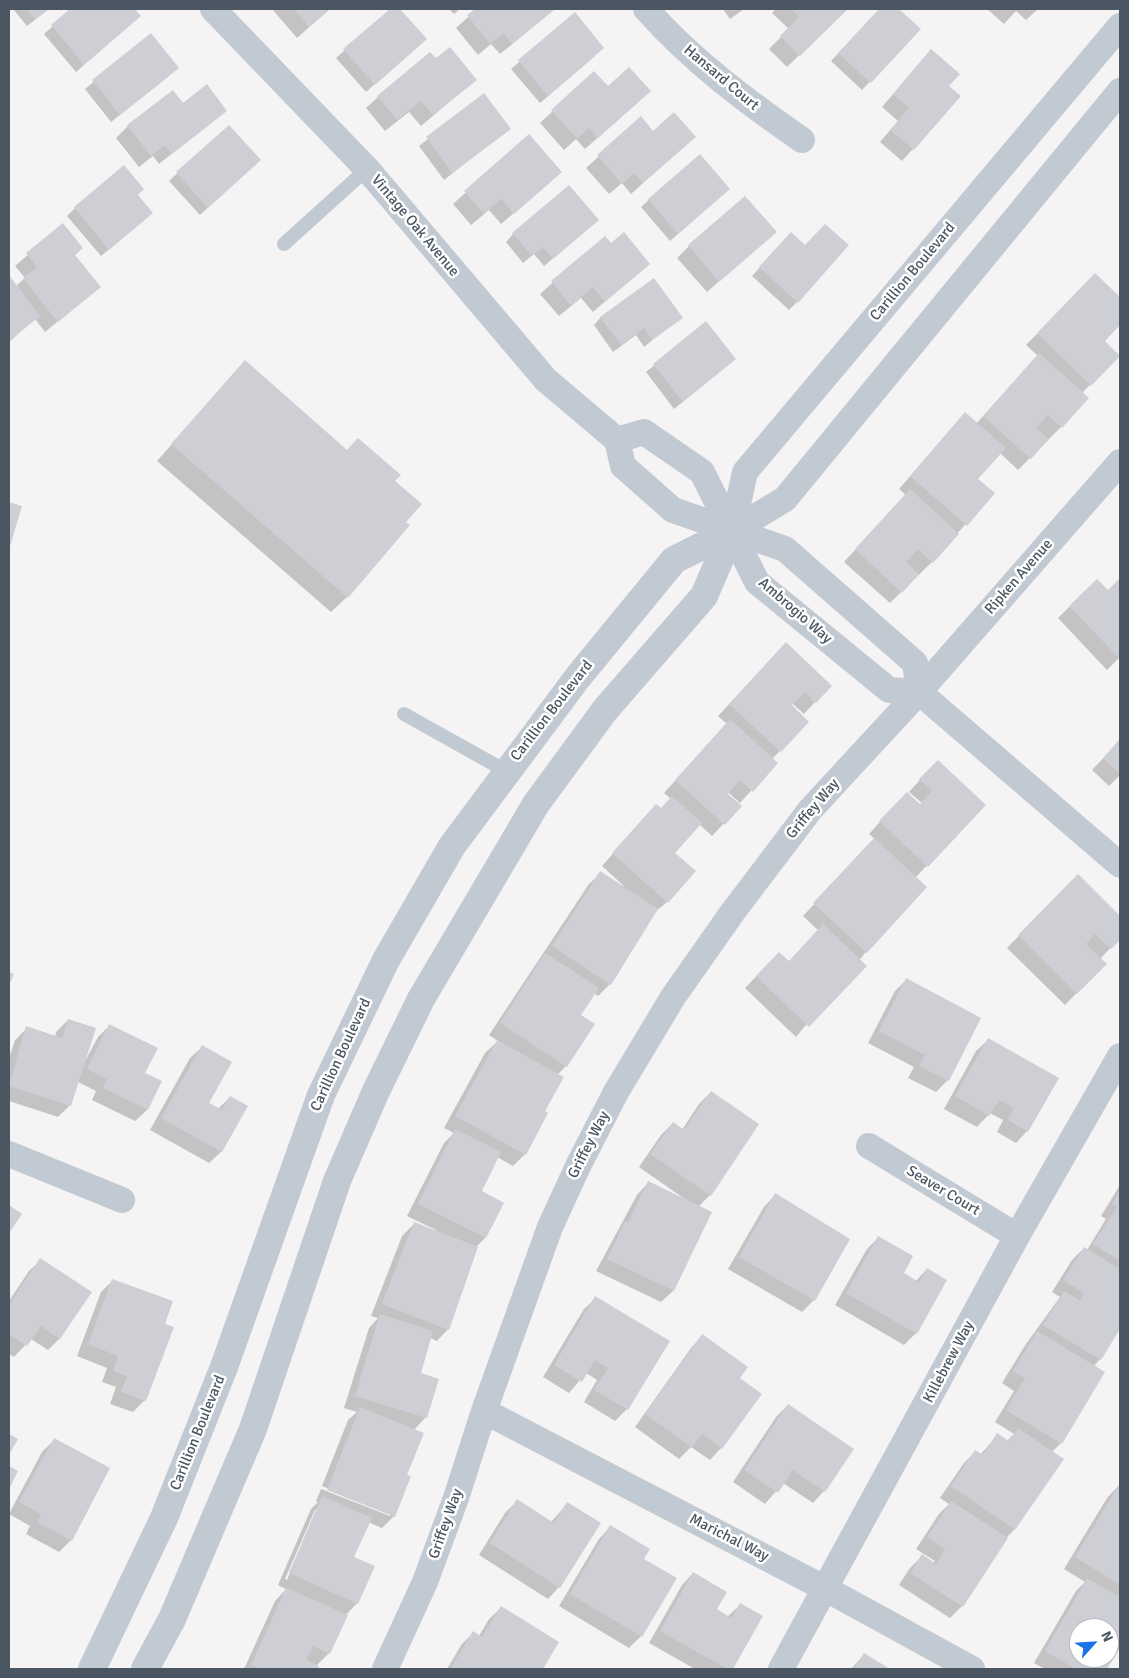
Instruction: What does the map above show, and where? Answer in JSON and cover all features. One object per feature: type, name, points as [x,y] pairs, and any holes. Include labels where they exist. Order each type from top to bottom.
[{"type":"street","name":"Vintage Oak Avenue","points":[[214,9],[366,169],[546,380],[617,440]]},
{"type":"street","name":"Hansard Court","points":[[646,9],[665,30],[714,75],[744,100],[802,140]]},
{"type":"street","name":"Carillion Boulevard","points":[[145,1669],[172,1619],[253,1429],[337,1181],[376,1091],[421,999],[536,804],[605,710],[704,596],[732,531],[745,472],[1120,26]]},
{"type":"street","name":"Carillion Boulevard","points":[[92,1669],[164,1518],[196,1438],[224,1367],[320,1095],[391,952],[452,846],[506,771],[578,677],[674,560],[732,531],[785,499],[1120,91]]},
{"type":"street","points":[[732,531],[702,472],[644,432],[617,440],[623,466],[673,510],[732,531],[785,549],[915,663],[919,692],[1120,865]]},
{"type":"street","name":"Ripken Avenue","points":[[919,692],[1120,462]]},
{"type":"street","name":"Ambrogio Way","points":[[732,531],[757,582],[888,690],[919,692]]},
{"type":"street","name":"Griffey Way","points":[[385,1669],[424,1582],[456,1498],[484,1411],[558,1209],[616,1092],[673,997],[732,913],[810,810],[919,692]]},
{"type":"street","name":"Killebrew Way","points":[[782,1669],[1017,1236],[1120,1056]]},
{"type":"street","name":"Seaver Court","points":[[869,1146],[1017,1236]]},
{"type":"street","points":[[9,1154],[122,1200]]},
{"type":"street","name":"Marichal Way","points":[[484,1411],[826,1589],[972,1669]]},
{"type":"lane","points":[[284,244],[366,169]]},
{"type":"lane","points":[[404,714],[506,771]]},
{"type":"building","points":[[27,9],[49,9],[35,19]]},
{"type":"building","points":[[70,9],[135,9],[141,16],[84,65],[51,25]]},
{"type":"building","points":[[294,9],[330,9],[309,27]]},
{"type":"building","points":[[390,9],[400,9],[427,39],[375,85],[343,49]]},
{"type":"building","points":[[475,9],[555,9],[512,44],[504,33],[490,44],[467,15]]},
{"type":"building","points":[[791,9],[848,9],[800,56],[780,36],[799,17]]},
{"type":"building","points":[[879,9],[899,9],[921,29],[871,83],[838,53]]},
{"type":"building","points":[[575,12],[604,48],[548,96],[518,60]]},
{"type":"building","points":[[151,33],[179,68],[120,115],[92,80]]},
{"type":"building","points":[[450,47],[477,80],[433,115],[421,101],[397,120],[377,96],[430,52],[436,58]]},
{"type":"building","points":[[931,49],[960,74],[949,86],[961,96],[914,150],[890,130],[909,108],[893,94]]},
{"type":"building","points":[[629,67],[651,91],[598,138],[589,128],[577,139],[551,110],[594,71],[608,86]]},
{"type":"building","points":[[207,84],[227,111],[172,154],[165,145],[151,156],[127,125],[173,90],[183,103]]},
{"type":"building","points":[[484,93],[511,129],[452,173],[426,137]]},
{"type":"building","points":[[674,112],[696,137],[643,183],[634,173],[622,184],[597,155],[641,116],[653,131]]},
{"type":"building","points":[[229,125],[261,160],[208,208],[176,172]]},
{"type":"building","points":[[529,134],[562,172],[514,214],[501,199],[484,214],[464,191]]},
{"type":"building","points":[[700,154],[730,189],[678,234],[648,199]]},
{"type":"building","points":[[124,165],[144,189],[138,195],[153,213],[109,250],[74,207]]},
{"type":"building","points":[[569,185],[599,220],[553,259],[543,247],[532,256],[512,233]]},
{"type":"building","points":[[745,196],[777,232],[719,282],[688,245]]},
{"type":"building","points":[[63,223],[83,248],[75,255],[101,287],[58,322],[23,278],[37,267],[26,253]]},
{"type":"building","points":[[825,224],[849,245],[798,303],[759,267],[791,232],[805,245]]},
{"type":"building","points":[[624,232],[650,264],[605,302],[593,287],[571,306],[551,281],[605,236],[611,243]]},
{"type":"building","points":[[1095,273],[1120,297],[1120,325],[1105,341],[1120,356],[1091,386],[1037,333]]},
{"type":"building","points":[[9,275],[40,316],[9,341]]},
{"type":"building","points":[[654,278],[683,318],[652,340],[644,328],[621,345],[600,317]]},
{"type":"building","points":[[706,321],[736,359],[683,402],[653,364]]},
{"type":"building","points":[[1039,353],[1089,398],[1062,428],[1048,415],[1036,428],[1049,439],[1031,459],[983,416]]},
{"type":"building","points":[[245,360],[347,450],[358,438],[401,475],[395,481],[422,504],[406,522],[410,525],[348,598],[171,444]]},
{"type":"building","points":[[965,412],[1006,448],[978,479],[995,493],[967,526],[910,476]]},
{"type":"building","points":[[910,489],[959,534],[933,563],[918,549],[906,562],[919,574],[902,593],[855,549]]},
{"type":"building","points":[[9,502],[22,506],[9,550]]},
{"type":"building","points":[[1120,578],[1120,659],[1069,606],[1097,579],[1108,590]]},
{"type":"building","points":[[786,642],[832,686],[816,703],[805,692],[792,705],[809,722],[781,752],[729,704]]},
{"type":"building","points":[[730,719],[778,763],[753,792],[740,780],[728,794],[742,806],[725,825],[675,780]]},
{"type":"building","points":[[1120,739],[1120,774],[1103,758]]},
{"type":"building","points":[[938,760],[986,805],[928,867],[879,821],[907,792],[920,804],[932,791],[919,779]]},
{"type":"building","points":[[672,796],[702,823],[675,853],[696,871],[668,903],[612,853],[656,804],[661,808]]},
{"type":"building","points":[[874,838],[927,887],[867,953],[813,903]]},
{"type":"building","points":[[600,871],[658,909],[611,985],[552,946]]},
{"type":"building","points":[[1078,874],[1120,916],[1120,940],[1111,949],[1095,934],[1086,944],[1107,964],[1077,994],[1018,935]]},
{"type":"building","points":[[823,924],[867,966],[809,1027],[756,976],[779,952],[789,961]]},
{"type":"building","points":[[545,953],[599,988],[581,1015],[595,1024],[567,1067],[500,1023]]},
{"type":"building","points":[[9,972],[14,974],[9,985]]},
{"type":"building","points":[[906,978],[981,1018],[949,1081],[919,1066],[925,1055],[879,1031]]},
{"type":"building","points":[[68,1019],[96,1028],[71,1106],[9,1086],[26,1026],[62,1038]]},
{"type":"building","points":[[109,1024],[158,1048],[145,1073],[162,1081],[148,1110],[103,1088],[107,1079],[87,1069]]},
{"type":"building","points":[[988,1038],[1059,1078],[1028,1132],[1008,1120],[1014,1108],[999,1100],[989,1116],[955,1096]]},
{"type":"building","points":[[497,1040],[564,1077],[545,1111],[548,1113],[526,1155],[455,1116]]},
{"type":"building","points":[[202,1045],[232,1062],[209,1103],[222,1110],[230,1096],[248,1106],[222,1152],[161,1118]]},
{"type":"building","points":[[711,1091],[759,1124],[711,1196],[650,1154],[673,1122],[684,1130]]},
{"type":"building","points":[[455,1129],[501,1152],[482,1191],[504,1203],[486,1238],[418,1204]]},
{"type":"building","points":[[648,1181],[712,1212],[674,1291],[607,1259],[625,1221],[628,1223]]},
{"type":"building","points":[[1120,1190],[1120,1261],[1093,1244],[1117,1207],[1112,1204]]},
{"type":"building","points":[[775,1193],[850,1239],[815,1301],[739,1257]]},
{"type":"building","points":[[9,1205],[22,1214],[9,1233]]},
{"type":"building","points":[[414,1222],[478,1247],[449,1330],[382,1304]]},
{"type":"building","points":[[878,1236],[913,1256],[904,1273],[919,1282],[927,1268],[947,1280],[917,1334],[846,1293]]},
{"type":"building","points":[[1084,1247],[1120,1269],[1120,1329],[1101,1360],[1043,1325],[1064,1291],[1080,1301],[1084,1293],[1063,1280]]},
{"type":"building","points":[[40,1258],[92,1292],[60,1339],[41,1326],[27,1346],[9,1334],[9,1305]]},
{"type":"building","points":[[112,1279],[173,1301],[165,1324],[174,1327],[146,1401],[121,1392],[127,1376],[113,1371],[118,1356],[88,1344]]},
{"type":"building","points":[[595,1296],[670,1341],[628,1410],[594,1390],[608,1368],[595,1360],[582,1382],[554,1365]]},
{"type":"building","points":[[380,1314],[433,1331],[421,1373],[439,1379],[427,1418],[355,1396]]},
{"type":"building","points":[[1037,1331],[1105,1372],[1062,1444],[1006,1410],[1025,1378],[1013,1371]]},
{"type":"building","points":[[702,1334],[748,1367],[740,1378],[762,1394],[722,1449],[702,1434],[692,1448],[645,1414]]},
{"type":"building","points":[[788,1404],[854,1449],[825,1492],[793,1470],[778,1493],[744,1470]]},
{"type":"building","points":[[360,1407],[424,1433],[407,1475],[411,1476],[395,1517],[327,1490]]},
{"type":"building","points":[[1018,1428],[1064,1459],[1015,1530],[951,1486],[975,1450],[983,1455],[997,1433],[1009,1441]]},
{"type":"building","points":[[9,1434],[18,1439],[9,1455]]},
{"type":"building","points":[[54,1438],[110,1468],[72,1541],[37,1522],[41,1514],[19,1502]]},
{"type":"building","points":[[9,1466],[18,1471],[9,1489]]},
{"type":"building","points":[[1120,1486],[1120,1585],[1075,1557]]},
{"type":"building","points":[[322,1496],[372,1518],[354,1557],[375,1566],[358,1604],[289,1573]]},
{"type":"building","points":[[517,1499],[554,1523],[567,1502],[601,1523],[560,1588],[490,1543]]},
{"type":"building","points":[[951,1501],[1008,1538],[963,1607],[910,1573],[922,1554],[936,1564],[945,1549],[927,1537]]},
{"type":"building","points":[[610,1525],[650,1549],[644,1559],[677,1578],[642,1637],[570,1594]]},
{"type":"building","points":[[693,1572],[727,1592],[717,1609],[731,1618],[740,1603],[763,1616],[733,1669],[727,1669],[660,1631]]},
{"type":"building","points":[[1087,1578],[1120,1597],[1120,1644],[1119,1618],[1069,1618],[1069,1665],[1045,1651]]},
{"type":"building","points":[[286,1588],[348,1615],[330,1654],[313,1646],[306,1660],[319,1666],[318,1669],[261,1669],[251,1665]]},
{"type":"building","points":[[501,1606],[559,1642],[543,1669],[450,1669],[473,1631],[482,1637]]},
{"type":"building","points":[[864,1653],[890,1669],[854,1669]]},
{"type":"building","points":[[1074,1668],[1108,1668],[1107,1669]]}]
